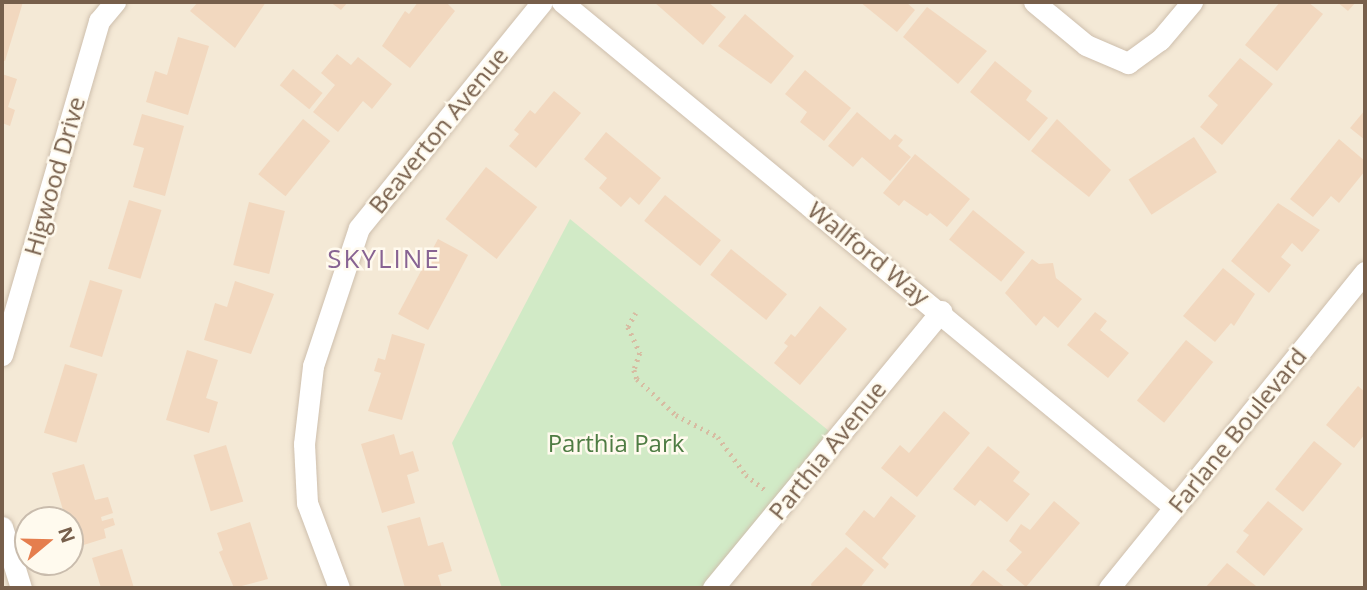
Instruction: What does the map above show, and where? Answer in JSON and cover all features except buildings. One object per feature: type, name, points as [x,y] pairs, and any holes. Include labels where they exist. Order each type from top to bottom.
[{"type":"street","name":"Higwood Drive","points":[[2,355],[99,21],[115,2]]},
{"type":"street","name":"Beaverton Avenue","points":[[339,588],[307,503],[304,444],[313,366],[359,228],[542,2]]},
{"type":"street","name":"Wallford Way","points":[[562,2],[941,311],[1174,508]]},
{"type":"street","points":[[1034,2],[1086,45],[1128,63],[1160,40],[1192,2]]},
{"type":"street","name":"Farlane Boulevard","points":[[1109,588],[1365,272]]},
{"type":"street","name":"Parthia Avenue","points":[[713,588],[941,311]]},
{"type":"street","points":[[2,527],[21,588]]},
{"type":"path","points":[[636,313],[628,327],[640,354],[634,370],[637,379],[676,415],[718,437],[746,474],[783,503]]},
{"type":"shaded area","points":[[2,2],[1365,2],[1365,588],[2,588]]},
{"type":"green space","name":"Parthia Park","points":[[570,219],[829,431],[703,588],[502,588],[452,443]]},
{"type":"district","name":"SKYLINE","points":[[384,259]]}]
